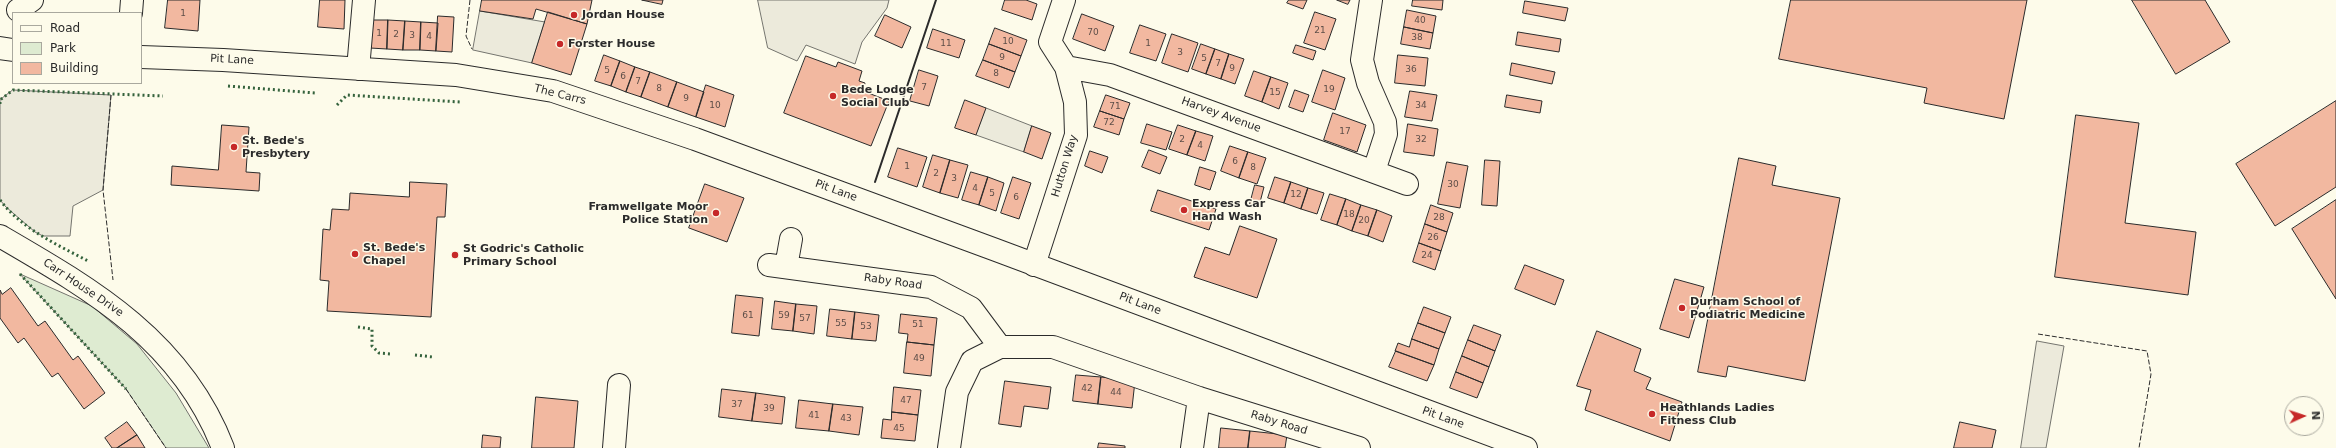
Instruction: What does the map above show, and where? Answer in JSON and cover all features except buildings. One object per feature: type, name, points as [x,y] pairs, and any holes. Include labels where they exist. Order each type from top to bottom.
[{"type":"street","points":[[131,12],[132,0]]},
{"type":"street","points":[[358,69],[364,0]]},
{"type":"street","name":"Hutton Way","points":[[1034,265],[1076,135],[1075,102],[1066,67],[1050,42],[1064,0]]},
{"type":"street","points":[[1371,0],[1362,60],[1368,83],[1385,122],[1386,134],[1374,170]]},
{"type":"street","points":[[0,48],[12,50]]},
{"type":"street","name":"Pit Lane","points":[[142,57],[322,66]]},
{"type":"street","name":"The Carrs","points":[[322,66],[456,75],[553,91],[753,161]]},
{"type":"street","name":"Harvey Avenue","points":[[1066,67],[1110,76],[1374,170],[1407,184]]},
{"type":"street","name":"Pit Lane","points":[[753,161],[1526,448]]},
{"type":"street","name":"Carr House Drive","points":[[0,236],[106,301],[157,345],[183,377],[215,426],[223,448]]},
{"type":"street","name":"Raby Road","points":[[791,239],[778,266],[931,287],[971,308],[1000,347]]},
{"type":"street","name":"Raby Road","points":[[949,448],[957,392],[972,361],[1000,347],[1053,347],[1199,398],[1359,448]]},
{"type":"street","points":[[614,448],[619,385]]},
{"type":"street","points":[[1192,448],[1199,398]]},
{"type":"green space","points":[[20,274],[92,306],[137,344],[176,393],[209,448],[166,448],[126,389]]},
{"type":"shaded area","points":[[758,0],[889,0],[887,8],[862,42],[855,64],[806,45],[797,61],[768,48]]},
{"type":"shaded area","points":[[480,11],[545,22],[532,63],[473,50]]},
{"type":"shaded area","points":[[13,90],[111,95],[103,190],[73,206],[70,236],[43,236],[35,232],[0,200],[0,100]]},
{"type":"shaded area","points":[[986,108],[1032,126],[1024,152],[976,135]]},
{"type":"shaded area","points":[[2037,341],[2064,346],[2046,448],[2021,448]]},
{"type":"hedge","points":[[228,86],[315,93]]},
{"type":"hedge","points":[[0,104],[0,100],[13,90],[163,96]]},
{"type":"hedge","points":[[337,105],[347,95],[460,102]]},
{"type":"hedge","points":[[0,200],[29,228],[88,261]]},
{"type":"hedge","points":[[20,274],[126,389]]},
{"type":"hedge","points":[[358,327],[372,329],[372,346],[379,353],[391,354]]},
{"type":"hedge","points":[[415,355],[433,357]]},
{"type":"fence","points":[[470,0],[466,36],[472,49]]},
{"type":"fence","points":[[111,95],[103,190],[113,280]]},
{"type":"fence","points":[[2038,334],[2147,351],[2151,374],[2139,448]]},
{"type":"fence","points":[[126,389],[166,448]]},
{"type":"wall","points":[[875,182],[936,0]]},
{"type":"place","name":"Jordan House","points":[[574,15]]},
{"type":"place","name":"Forster House","points":[[560,44]]},
{"type":"place","name":"Bede Lodge Social Club","points":[[833,96]]},
{"type":"place","name":"St. Bede's Presbytery","points":[[234,147]]},
{"type":"place","name":"Express Car Hand Wash","points":[[1184,210]]},
{"type":"place","name":"Framwellgate Moor Police Station","points":[[716,213]]},
{"type":"place","name":"St. Bede's Chapel","points":[[355,254]]},
{"type":"place","name":"St Godric's Catholic Primary School","points":[[455,255]]},
{"type":"place","name":"Durham School of Podiatric Medicine","points":[[1682,308]]},
{"type":"place","name":"Heathlands Ladies Fitness Club","points":[[1652,414]]}]
